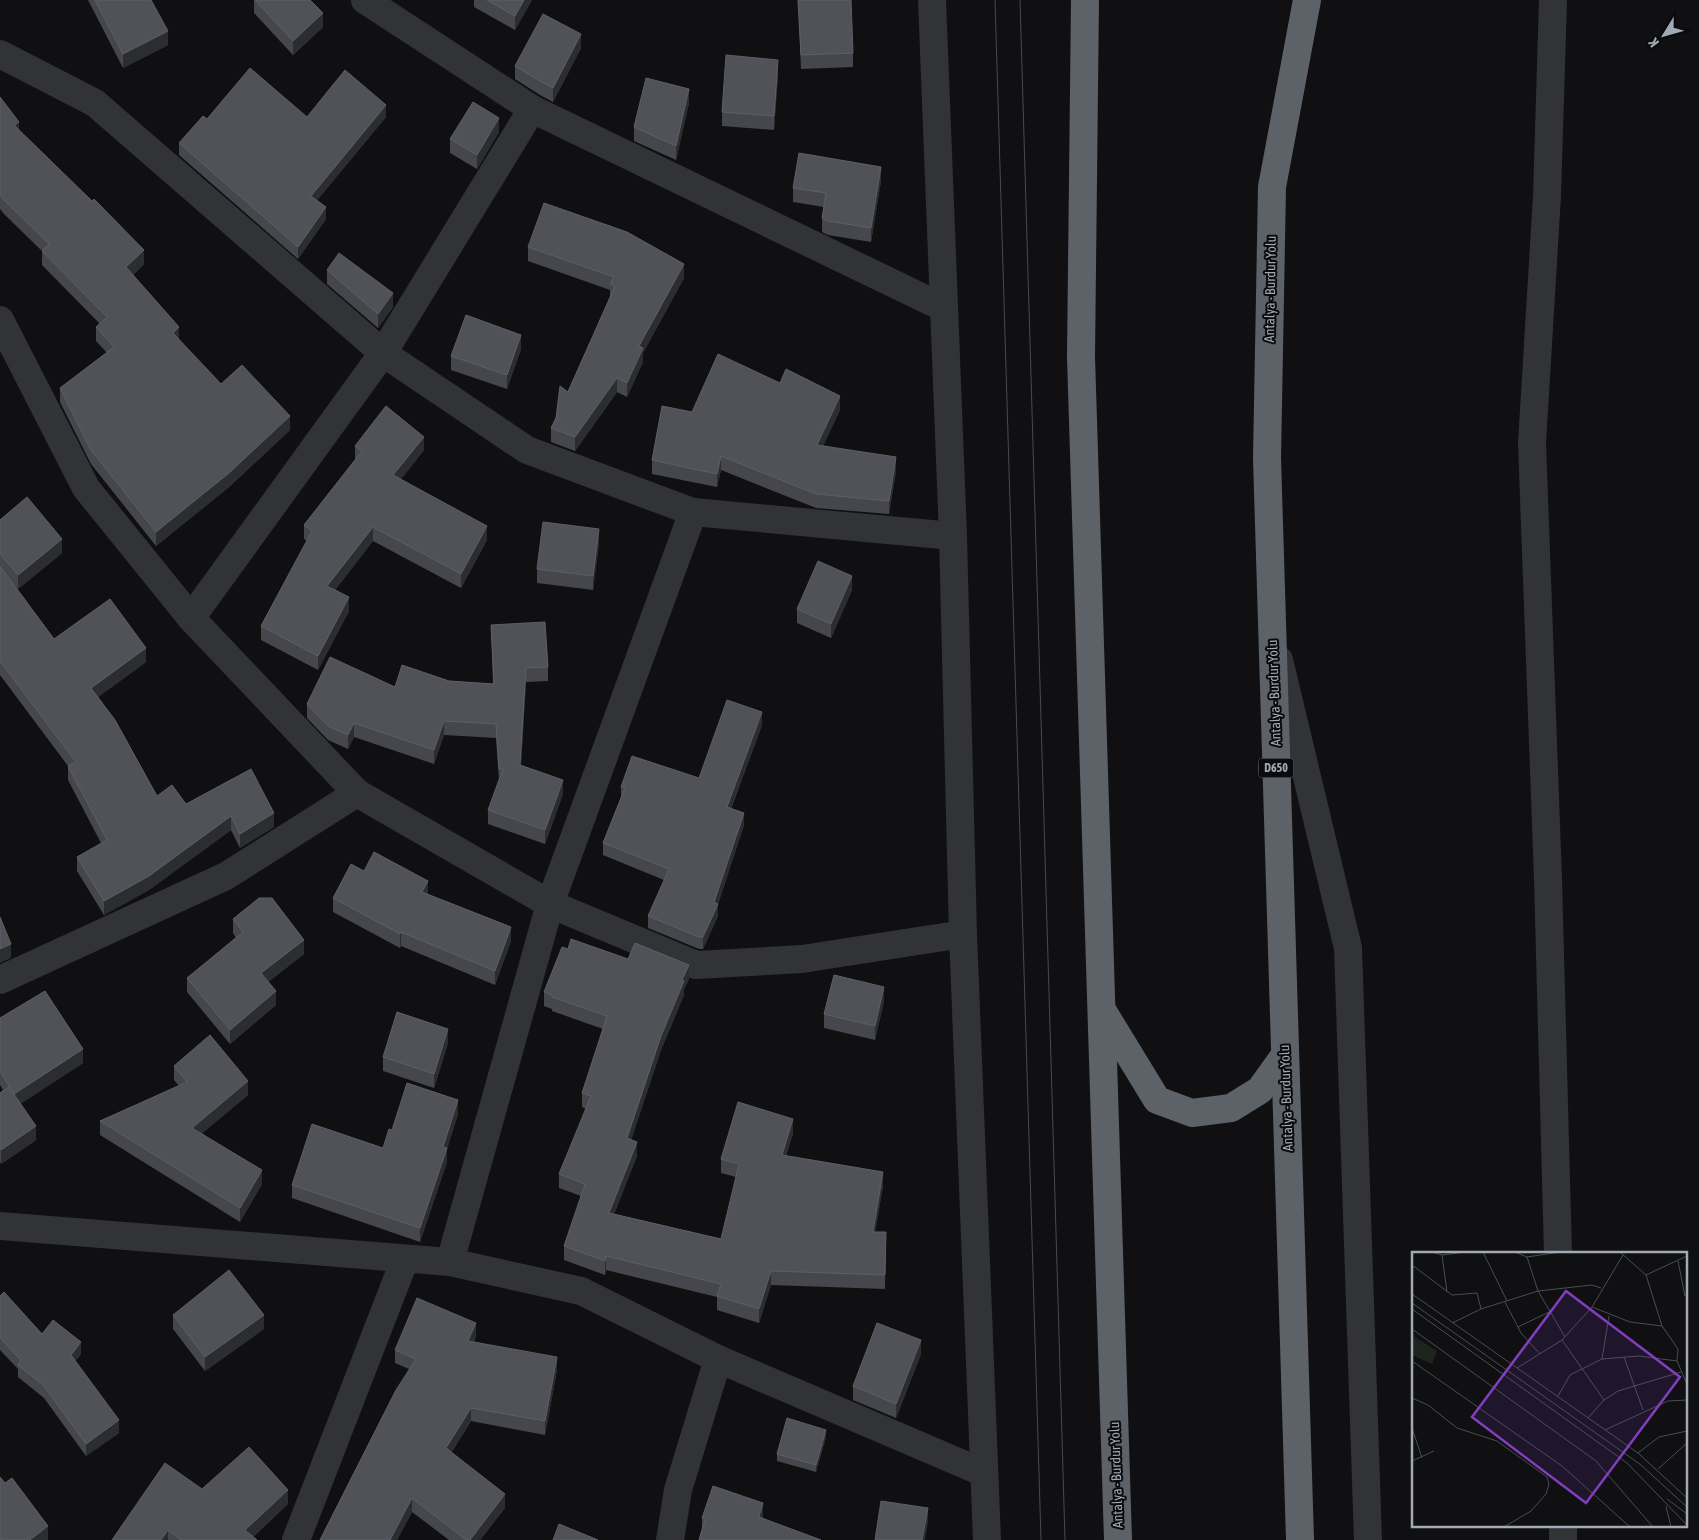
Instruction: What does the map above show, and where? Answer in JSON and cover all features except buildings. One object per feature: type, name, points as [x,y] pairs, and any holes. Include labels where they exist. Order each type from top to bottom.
[{"type":"highway","name":"Antalya - Burdur Yolu","points":[[1085,0],[1081,358],[1118,1540]]},
{"type":"highway","name":"Antalya - Burdur Yolu","points":[[1300,1540],[1267,458],[1272,187],[1307,0]]},
{"type":"highway","points":[[1101,1009],[1158,1100],[1192,1113],[1231,1108],[1260,1090],[1285,1055]]},
{"type":"street","points":[[365,0],[532,109],[944,308]]},
{"type":"street","points":[[932,0],[953,536],[963,934],[987,1540]]},
{"type":"street","points":[[1554,0],[1547,196],[1532,443],[1548,879],[1558,1252]]},
{"type":"street","points":[[0,54],[95,104],[383,354],[526,450],[693,512],[953,536]]},
{"type":"street","points":[[191,618],[383,354],[532,109]]},
{"type":"street","points":[[0,320],[86,488],[191,618],[357,793],[550,904],[696,965],[802,959],[963,934]]},
{"type":"street","points":[[450,1262],[550,904],[693,512]]},
{"type":"street","points":[[1272,628],[1348,948],[1368,1540]]},
{"type":"street","points":[[0,980],[226,876],[357,793]]},
{"type":"street","points":[[0,1226],[450,1262],[581,1291],[718,1358],[984,1473]]},
{"type":"street","points":[[296,1540],[405,1259]]},
{"type":"street","points":[[670,1540],[678,1490],[718,1358]]},
{"type":"tram line","points":[[995,0],[1041,1540]]},
{"type":"tram line","points":[[1020,0],[1065,1540]]}]
